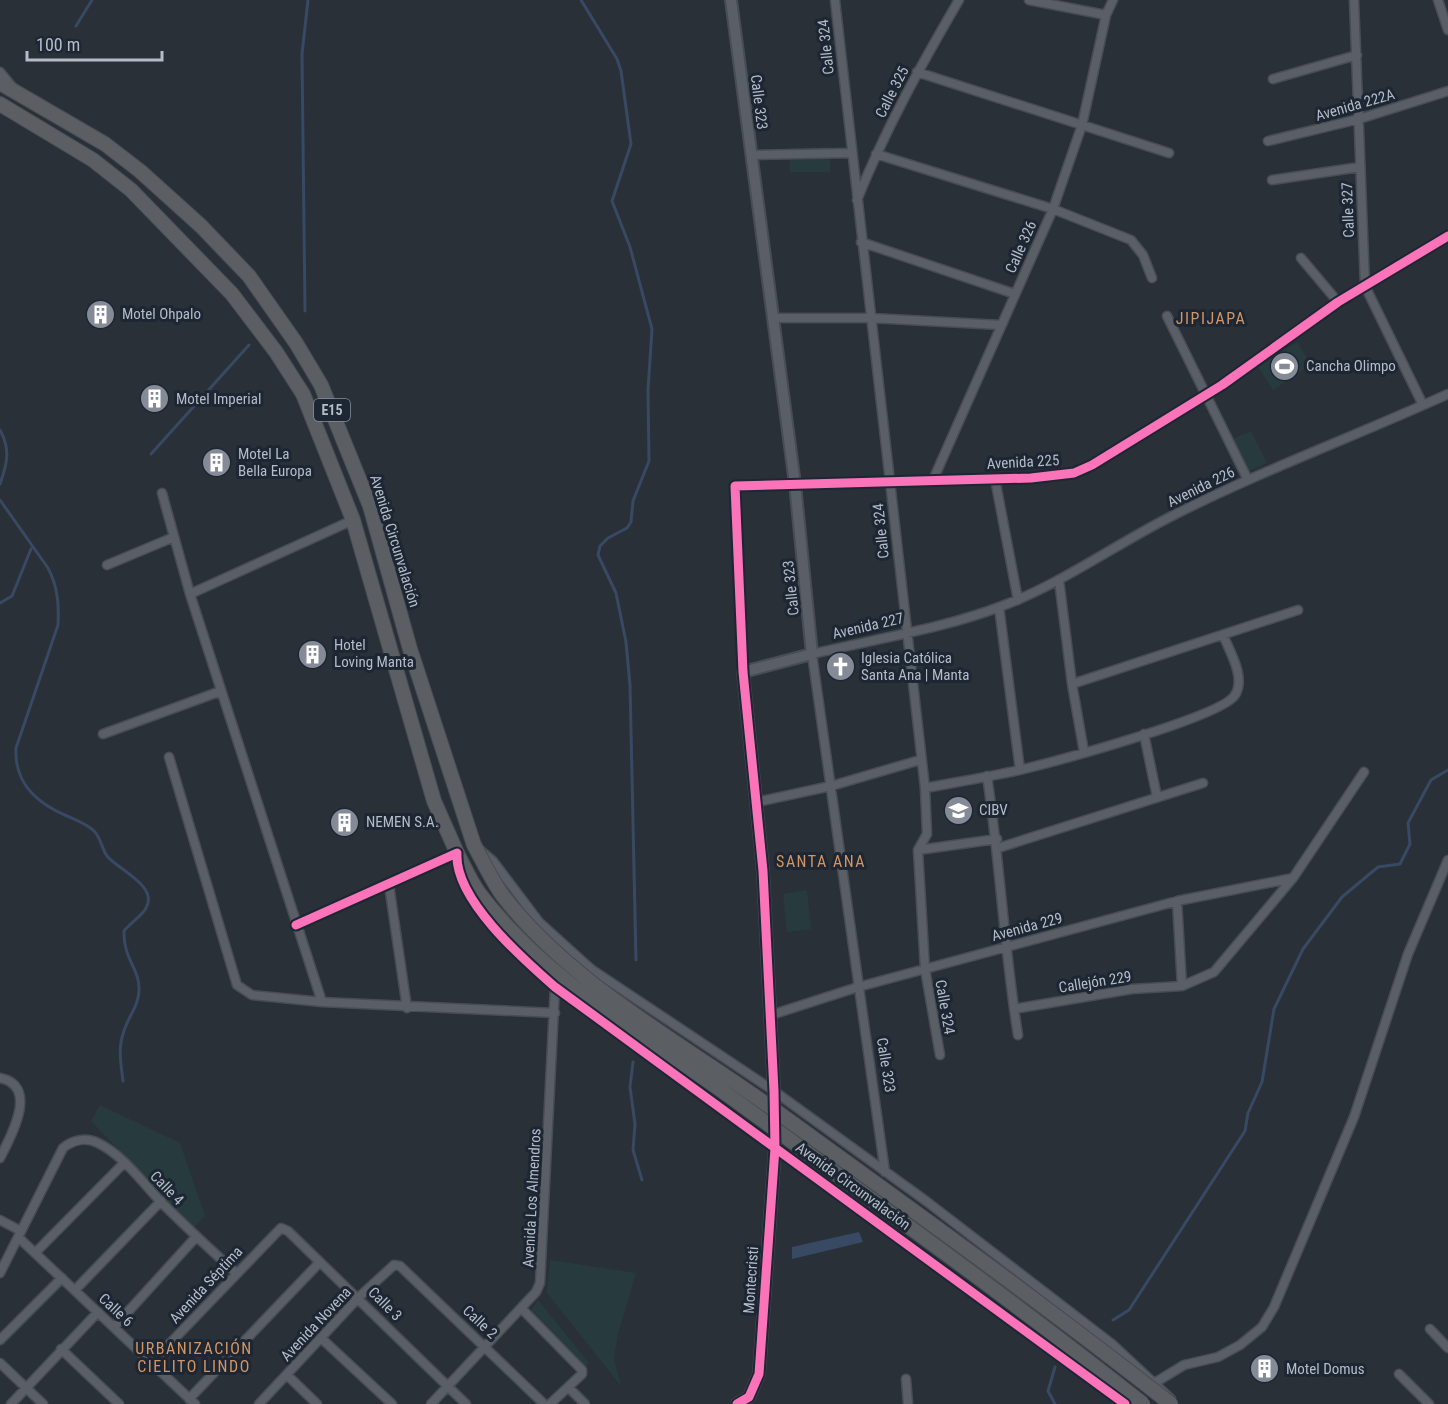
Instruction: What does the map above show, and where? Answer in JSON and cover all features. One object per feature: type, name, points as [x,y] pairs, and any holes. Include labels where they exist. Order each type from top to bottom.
[{"type":"highway","name":"Avenida Circunvalación","points":[[0,83],[105,144],[140,171],[201,226],[249,276],[321,385],[370,506],[410,649],[474,845],[502,895],[533,930],[584,978],[737,1083],[1054,1313],[1173,1404]]},
{"type":"highway","name":"Avenida Circunvalación","points":[[2,107],[93,160],[131,190],[232,294],[276,352],[303,394],[353,520],[434,801],[457,853],[478,891],[505,924],[570,986],[650,1039],[745,1107],[1051,1331],[1143,1404]]},
{"type":"highway","points":[[361,545],[379,538]]},
{"type":"street","name":"Calle 323","points":[[731,0],[795,484],[812,654],[885,1172]]},
{"type":"street","name":"Calle 324","points":[[835,0],[925,788],[927,834],[918,850],[925,969],[940,1055]]},
{"type":"street","name":"Calle 325","points":[[857,201],[876,154],[917,72],[959,0]]},
{"type":"street","points":[[1029,0],[1106,15],[1113,0]]},
{"type":"street","name":"Calle 327","points":[[1354,0],[1365,286],[1423,405]]},
{"type":"street","points":[[1438,0],[1448,30]]},
{"type":"street","name":"Calle 326","points":[[933,480],[1053,209],[1082,125],[1106,15]]},
{"type":"street","points":[[1274,79],[1357,55]]},
{"type":"street","name":"Avenida Circunvalación","points":[[0,72],[5,75],[16,92]]},
{"type":"street","points":[[917,72],[1169,153]]},
{"type":"street","name":"Avenida 222A","points":[[1268,141],[1359,119],[1448,91]]},
{"type":"street","points":[[751,155],[851,153]]},
{"type":"street","points":[[876,154],[1053,209],[1131,240],[1143,255],[1152,278]]},
{"type":"street","points":[[1272,180],[1360,167]]},
{"type":"street","name":"Avenida 225","points":[[743,672],[735,486],[995,479],[1074,473],[1092,465],[1207,394],[1338,302],[1448,236]]},
{"type":"street","points":[[861,242],[1015,294]]},
{"type":"street","points":[[1300,258],[1338,302]]},
{"type":"street","points":[[1167,316],[1248,480]]},
{"type":"street","points":[[773,318],[871,318],[1001,325]]},
{"type":"street","name":"Avenida 226","points":[[999,607],[1059,580],[1169,517],[1248,480],[1448,394]]},
{"type":"street","points":[[995,479],[1018,600]]},
{"type":"street","points":[[162,494],[190,594],[322,1002]]},
{"type":"street","points":[[190,594],[353,520]]},
{"type":"street","points":[[107,565],[174,537]]},
{"type":"street","points":[[1059,580],[1072,684],[1084,752]]},
{"type":"street","points":[[999,607],[1020,770]]},
{"type":"street","name":"Avenida 227","points":[[743,672],[906,633],[999,607]]},
{"type":"street","points":[[1072,684],[1298,610]]},
{"type":"street","points":[[925,788],[1020,770],[1144,734],[1219,708],[1234,698],[1240,680],[1223,635]]},
{"type":"street","name":"Montecristi","points":[[737,1404],[749,1401],[759,1374],[775,1148],[771,1015],[757,802],[743,672]]},
{"type":"street","points":[[103,734],[221,691]]},
{"type":"street","points":[[1144,734],[1157,797]]},
{"type":"street","points":[[169,757],[237,985],[252,995],[407,1008],[555,1013]]},
{"type":"street","points":[[757,802],[831,786],[920,760]]},
{"type":"street","points":[[1177,901],[1182,986],[1214,972],[1293,878],[1364,772]]},
{"type":"street","points":[[987,776],[997,843],[1006,947],[1018,1035]]},
{"type":"street","points":[[918,850],[997,843],[1203,783]]},
{"type":"street","name":"Avenida Circunvalación","points":[[474,845],[493,861],[539,922],[591,969],[774,1091],[1018,1270],[1156,1382],[1173,1404]]},
{"type":"street","points":[[296,925],[457,853]]},
{"type":"street","name":"Avenida Circunvalación","points":[[457,853],[456,865],[462,879],[484,915],[521,957],[555,987],[1125,1404]]},
{"type":"street","points":[[1156,1382],[1184,1365],[1218,1357],[1240,1345],[1262,1327],[1274,1307],[1354,1117],[1401,974],[1448,860]]},
{"type":"street","name":"Avenida 229","points":[[771,1015],[858,987],[1177,901],[1293,878]]},
{"type":"street","points":[[389,885],[407,1008]]},
{"type":"street","name":"Callejón 229","points":[[1014,1010],[1132,989],[1182,986]]},
{"type":"street","name":"Avenida Los Almendros","points":[[431,1404],[536,1292],[542,1270],[555,987]]},
{"type":"street","points":[[0,1078],[11,1082],[15,1087],[20,1114],[0,1158]]},
{"type":"street","name":"Calle 4","points":[[19,1234],[63,1148],[70,1142],[96,1142],[124,1163],[196,1237],[236,1273]]},
{"type":"street","points":[[36,1252],[124,1163]]},
{"type":"street","points":[[75,1290],[161,1201]]},
{"type":"street","name":"Calle 6","points":[[0,1220],[19,1234],[192,1401]]},
{"type":"street","name":"Calle 3","points":[[281,1228],[288,1231],[359,1297],[466,1404]]},
{"type":"street","name":"Avenida Séptima","points":[[152,1362],[281,1228]]},
{"type":"street","points":[[0,1273],[19,1234]]},
{"type":"street","points":[[115,1326],[196,1237]]},
{"type":"street","points":[[192,1401],[320,1262]]},
{"type":"street","name":"Avenida Novena","points":[[259,1404],[359,1297],[394,1264]]},
{"type":"street","name":"Calle 2","points":[[394,1264],[400,1266],[486,1346],[544,1404]]},
{"type":"street","points":[[0,1341],[62,1278]]},
{"type":"street","points":[[521,1308],[580,1365],[582,1374],[550,1404]]},
{"type":"street","points":[[11,1404],[98,1312]]},
{"type":"street","points":[[1430,1329],[1448,1348]]},
{"type":"street","points":[[321,1338],[392,1404]]},
{"type":"street","points":[[62,1349],[119,1404]]},
{"type":"street","points":[[0,1363],[43,1404]]},
{"type":"street","points":[[1399,1374],[1429,1404]]},
{"type":"street","points":[[287,1375],[317,1404]]},
{"type":"street","points":[[906,1378],[908,1404]]},
{"type":"street","points":[[568,1387],[585,1404]]},
{"type":"green space","points":[[830,147],[830,172],[790,172],[790,148]]},
{"type":"green space","name":"Cancha Olimpo","points":[[1297,342],[1311,365],[1273,390],[1258,367]]},
{"type":"green space","points":[[1251,431],[1267,463],[1247,472],[1233,439]]},
{"type":"green space","points":[[807,890],[811,929],[787,932],[783,894]]},
{"type":"green space","points":[[100,1105],[180,1143],[205,1216],[193,1228],[91,1121]]},
{"type":"green space","points":[[550,1260],[636,1273],[618,1334],[614,1359],[621,1386],[547,1293]]},
{"type":"green space","points":[[538,1300],[589,1363],[584,1368],[529,1313]]},
{"type":"water","points":[[859,1232],[863,1242],[792,1259],[792,1247]]},
{"type":"waterway","points":[[76,26],[92,0]]},
{"type":"waterway","points":[[305,311],[302,54],[308,0]]},
{"type":"waterway","points":[[581,0],[617,59],[621,71],[631,144],[612,201],[630,247],[652,329],[648,390],[649,461],[633,501],[631,522],[627,528],[608,538],[600,546],[598,555],[616,593],[626,642],[630,685],[636,960]]},
{"type":"waterway","points":[[151,454],[249,345]]},
{"type":"waterway","points":[[0,430],[7,451],[0,484]]},
{"type":"waterway","points":[[0,500],[48,568],[54,582],[58,603],[58,625],[16,748],[19,772],[29,790],[37,798],[56,811],[92,829],[107,856],[142,885],[147,892],[146,908],[124,931],[126,949],[137,976],[139,990],[137,1001],[121,1040],[120,1057],[123,1081]]},
{"type":"waterway","points":[[0,603],[12,596],[31,549]]},
{"type":"waterway","points":[[1113,1320],[1129,1310],[1245,1131],[1248,1113],[1262,1082],[1274,1009],[1303,949],[1342,897],[1378,867],[1400,864],[1410,844],[1408,823],[1431,780],[1448,770]]},
{"type":"waterway","points":[[633,1062],[630,1087],[635,1124],[633,1150],[642,1180]]},
{"type":"waterway","points":[[1055,1367],[1048,1391],[1055,1404]]},
{"type":"cycle path","points":[[737,1404],[749,1397],[759,1374],[775,1148],[763,871],[743,672],[735,486],[1031,478],[1074,473],[1092,465],[1222,385],[1338,302],[1448,236]]},
{"type":"cycle path","points":[[296,925],[457,853],[459,871],[478,908],[509,944],[555,987],[1125,1404]]},
{"type":"place","name":"Motel Ohpalo","points":[[101,314]]},
{"type":"place","name":"Cancha Olimpo","points":[[1285,366]]},
{"type":"place","name":"Motel Imperial","points":[[155,399]]},
{"type":"place","name":"Motel La Bella Europa","points":[[217,463]]},
{"type":"place","name":"Hotel Loving Manta","points":[[313,654]]},
{"type":"place","name":"Iglesia Católica Santa Ana | Manta","points":[[840,667]]},
{"type":"place","name":"CIBV","points":[[958,810]]},
{"type":"place","name":"NEMEN S.A.","points":[[345,822]]},
{"type":"place","name":"Motel Domus","points":[[1265,1369]]},
{"type":"district","name":"JIPIJAPA","points":[[1211,318]]},
{"type":"district","name":"SANTA ANA","points":[[821,861]]},
{"type":"district","name":"URBANIZACIÓN CIELITO LINDO","points":[[194,1357]]}]
